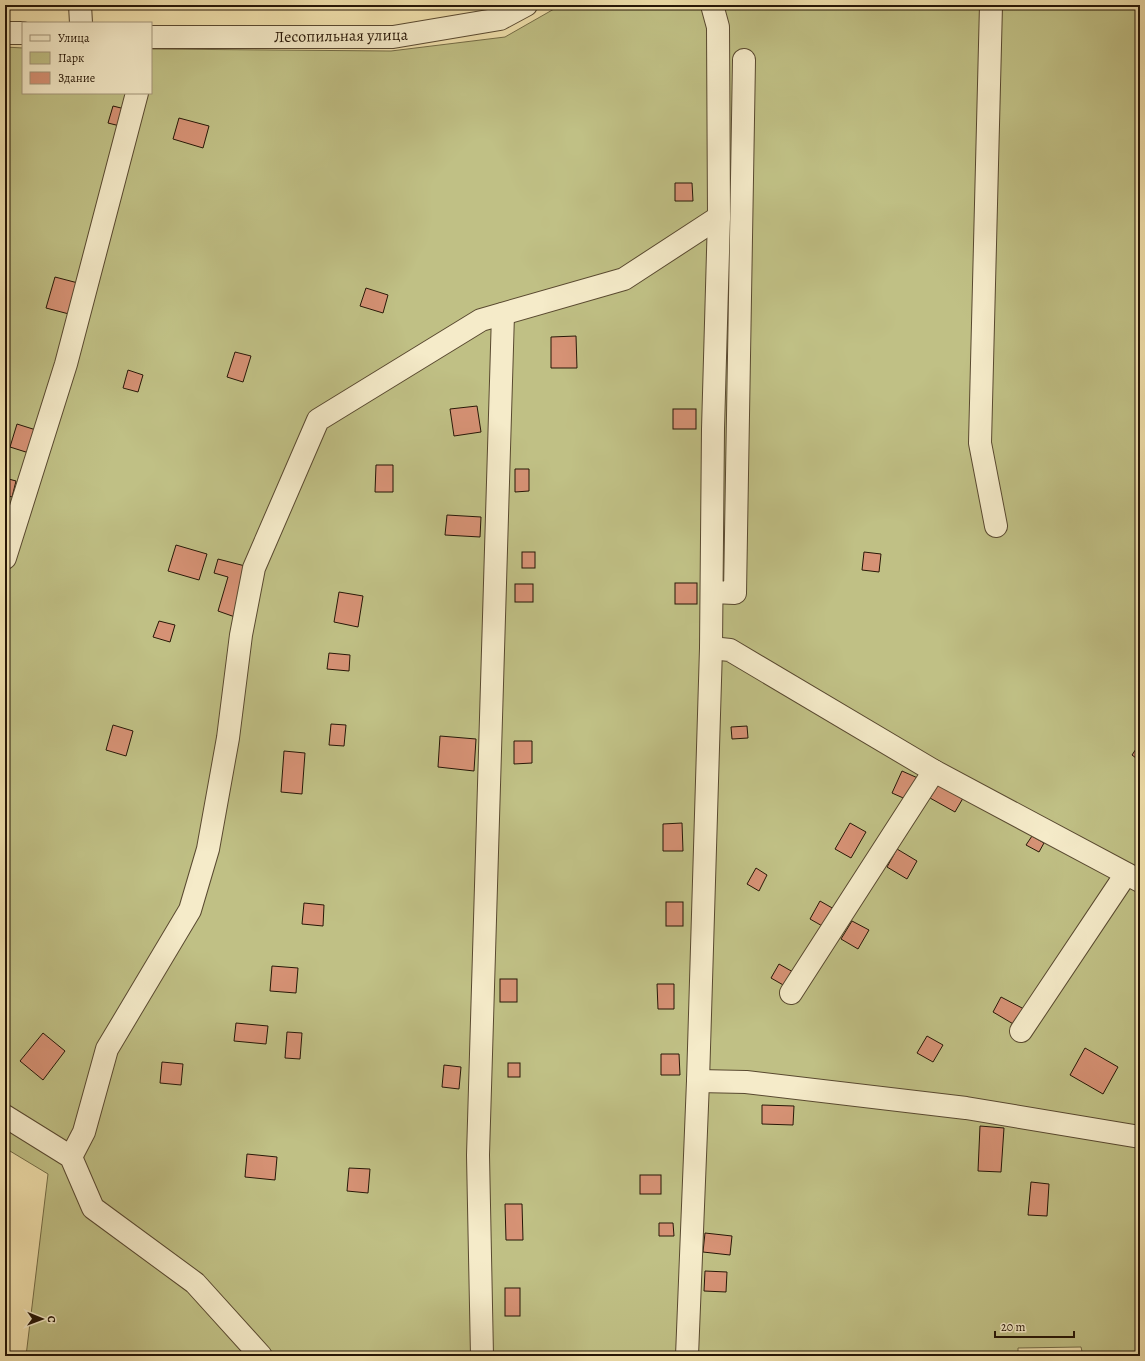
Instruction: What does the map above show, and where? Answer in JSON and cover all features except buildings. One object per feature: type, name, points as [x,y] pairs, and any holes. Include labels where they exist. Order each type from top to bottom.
[{"type":"street","points":[[80,5],[82,22]]},
{"type":"street","name":"Лесопильная улица","points":[[152,37],[393,37],[500,19],[526,5]]},
{"type":"street","points":[[687,1356],[698,1081],[711,648],[713,429],[719,217],[718,27],[712,5]]},
{"type":"street","points":[[990,5],[980,443],[996,526]]},
{"type":"street","points":[[5,33],[22,33]]},
{"type":"street","points":[[712,592],[735,593],[744,60]]},
{"type":"street","points":[[5,558],[66,364],[137,94]]},
{"type":"street","points":[[71,1157],[84,1132],[107,1049],[190,910],[208,849],[228,738],[242,635],[254,568],[318,420],[480,320],[624,279],[719,217]]},
{"type":"street","points":[[482,1356],[478,1155],[503,314]]},
{"type":"street","points":[[711,648],[730,650],[934,771],[1133,878],[1022,1031]]},
{"type":"street","points":[[791,993],[934,771]]},
{"type":"street","points":[[698,1081],[746,1082],[966,1108],[1140,1137]]},
{"type":"street","points":[[5,1116],[71,1157],[93,1208],[195,1282],[261,1356]]},
{"type":"green space","points":[[561,5],[1140,5],[1140,1356],[1083,1356],[1081,1347],[1018,1348],[1018,1356],[26,1356],[48,1174],[5,1148],[5,47],[22,48],[22,94],[152,94],[152,49],[391,51],[505,37]]}]
